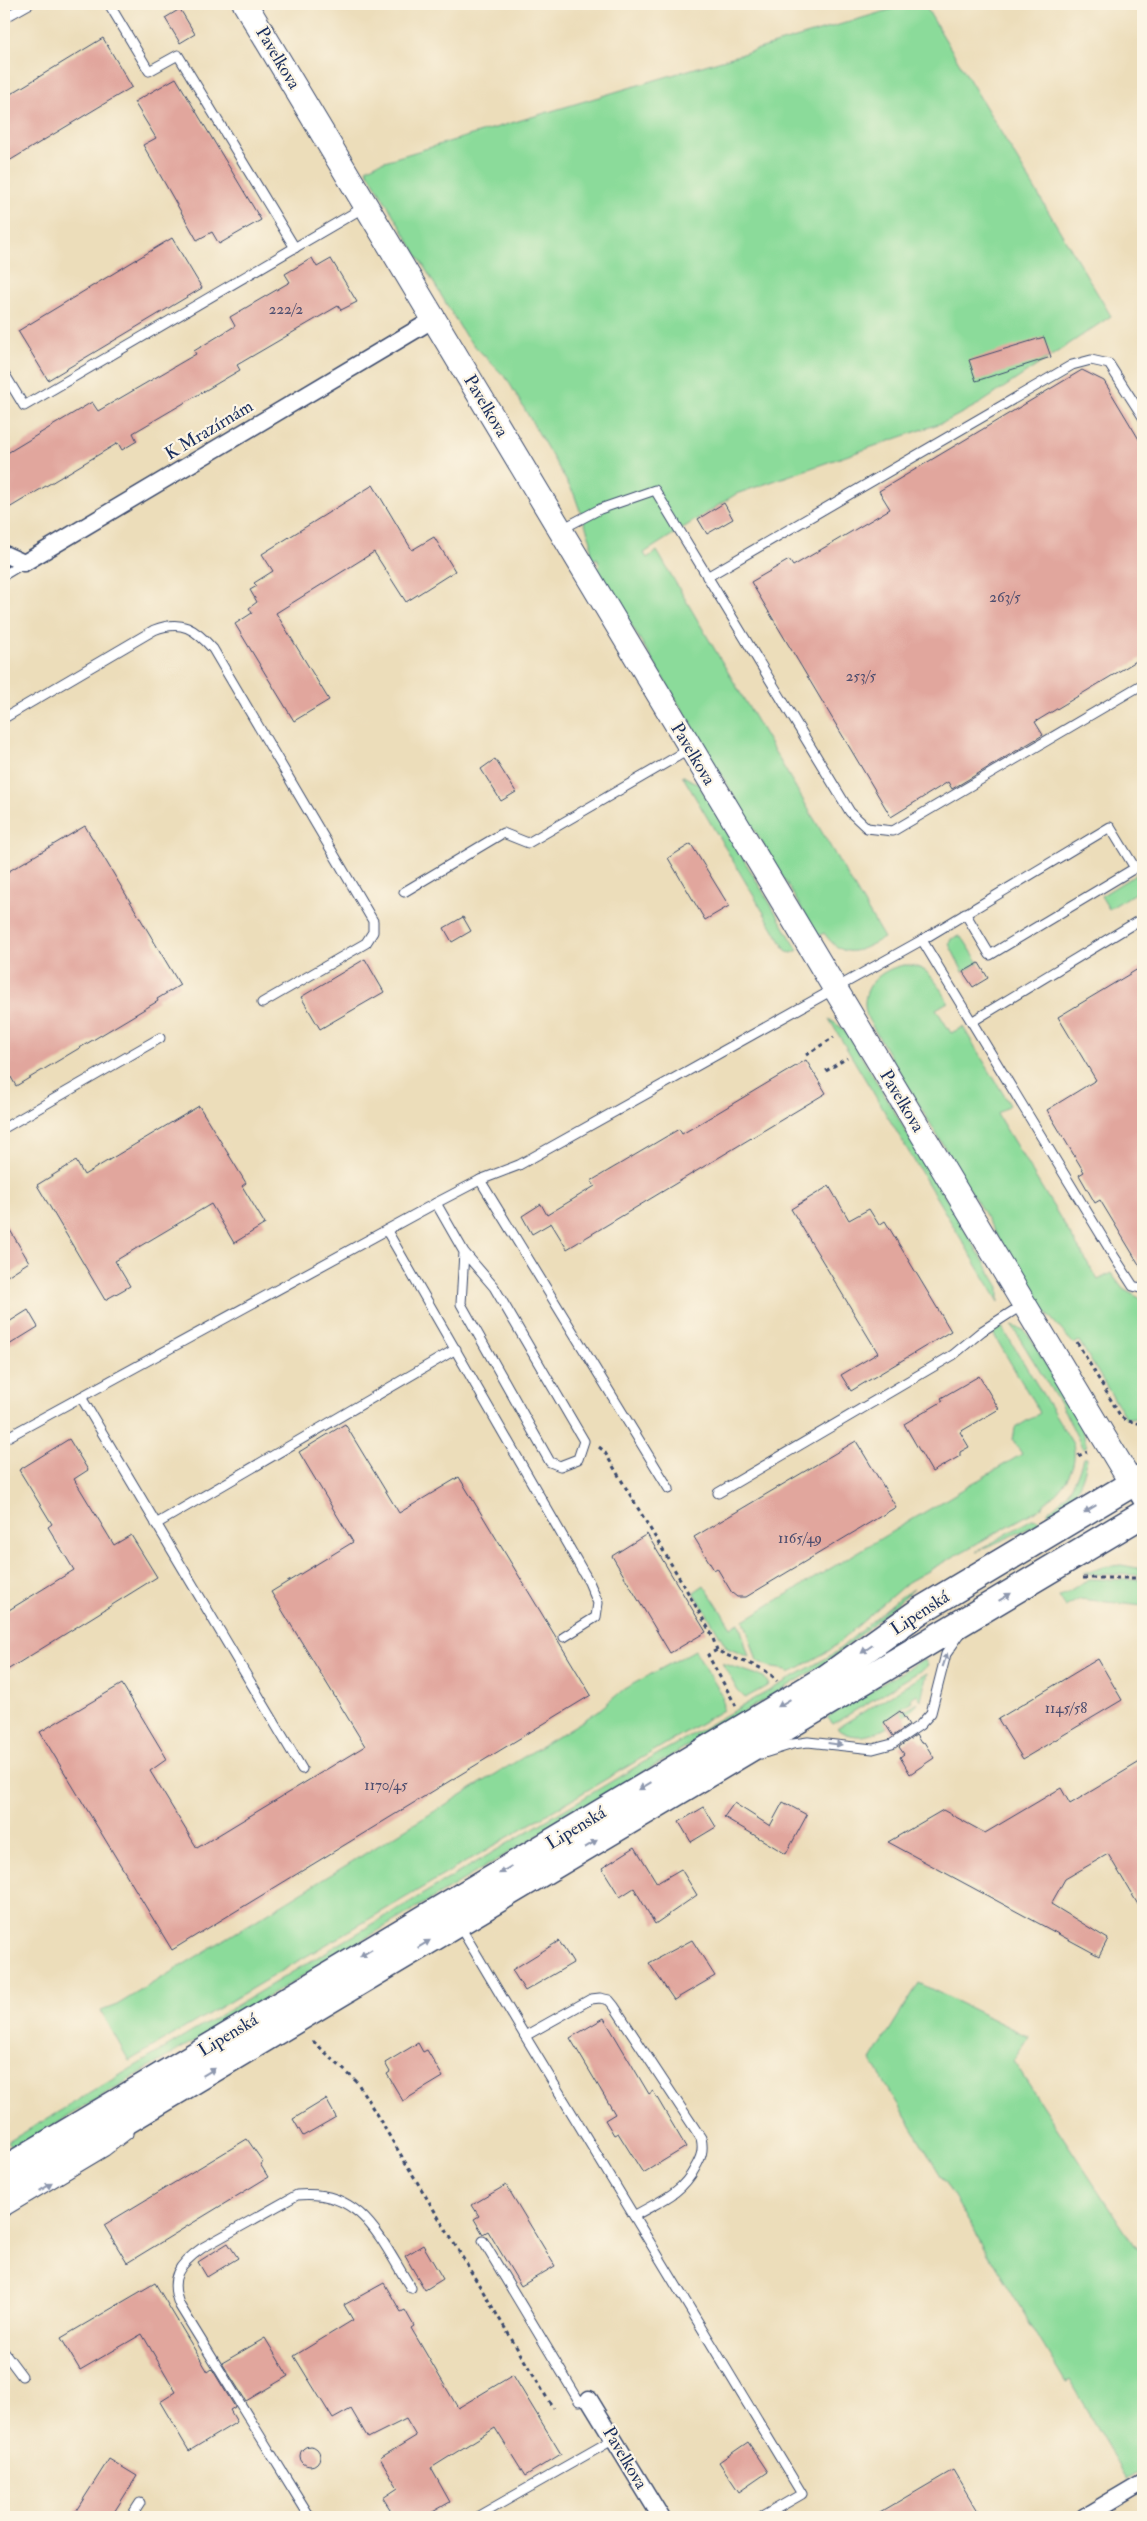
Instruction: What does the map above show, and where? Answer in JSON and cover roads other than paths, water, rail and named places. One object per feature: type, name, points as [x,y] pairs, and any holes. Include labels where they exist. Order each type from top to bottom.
[{"type":"main road","name":"Lipenská","points":[[4,2170],[826,1678],[921,1610],[1140,1488]]},
{"type":"main road","name":"Lipenská","points":[[4,2194],[1143,1514]]},
{"type":"street","name":"Pavelkova","points":[[245,4],[1024,1304],[1140,1488]]},
{"type":"street","name":"K Mrazírnám","points":[[24,563],[434,319]]},
{"type":"street","points":[[4,554],[24,563]]},
{"type":"street","name":"Pavelkova","points":[[589,2399],[661,2517]]},
{"type":"street","points":[[1084,2517],[1143,2482]]},
{"type":"lane","points":[[4,18],[29,4]]},
{"type":"lane","points":[[109,4],[149,71],[178,55],[295,248]]},
{"type":"lane","points":[[4,373],[24,406],[366,206]]},
{"type":"lane","points":[[707,577],[1072,365],[1092,360],[1109,364],[1143,417]]},
{"type":"lane","points":[[560,530],[600,510],[655,490],[850,812],[867,828],[893,831],[1143,684]]},
{"type":"lane","points":[[4,575],[24,563]]},
{"type":"lane","points":[[4,718],[154,630],[178,625],[190,628],[207,643],[373,921],[373,932],[366,943],[262,1003]]},
{"type":"lane","points":[[404,892],[503,834],[528,843],[690,749]]},
{"type":"lane","points":[[4,1439],[387,1232],[436,1203],[480,1180],[519,1165],[922,940],[965,913],[1110,827],[1134,868],[990,955],[965,913]]},
{"type":"lane","points":[[973,1021],[1143,918]]},
{"type":"lane","points":[[922,940],[973,1021],[1115,1258],[1133,1286],[1143,1289]]},
{"type":"lane","points":[[4,1128],[160,1038]]},
{"type":"lane","points":[[480,1180],[669,1489]]},
{"type":"lane","points":[[436,1203],[464,1252],[494,1287],[584,1441],[578,1459],[560,1466],[550,1462],[465,1312],[461,1304],[464,1252]]},
{"type":"lane","points":[[387,1232],[589,1582],[598,1603],[596,1617],[564,1636]]},
{"type":"lane","points":[[718,1493],[953,1355],[982,1331],[1024,1304]]},
{"type":"lane","points":[[156,1524],[456,1349]]},
{"type":"lane","points":[[81,1397],[302,1769]]},
{"type":"lane","points":[[720,1767],[794,1744],[821,1743],[873,1749],[892,1744],[920,1725],[931,1713],[946,1654],[953,1642],[980,1612]]},
{"type":"lane","points":[[458,1923],[802,2494],[762,2517]]},
{"type":"lane","points":[[525,2036],[591,1999],[600,1998],[608,2000],[614,2006],[701,2138],[703,2149],[687,2184],[670,2197],[634,2216]]},
{"type":"lane","points":[[4,2212],[106,2150],[147,2117],[167,2096]]},
{"type":"lane","points":[[310,2517],[180,2306],[174,2285],[176,2276],[190,2256],[202,2248],[297,2195],[315,2193],[343,2200],[364,2215],[411,2288]]},
{"type":"lane","points":[[483,2241],[579,2401],[589,2399]]},
{"type":"lane","points":[[4,2352],[22,2376]]},
{"type":"lane","points":[[477,2517],[614,2439]]},
{"type":"lane","points":[[131,2517],[140,2503]]}]
